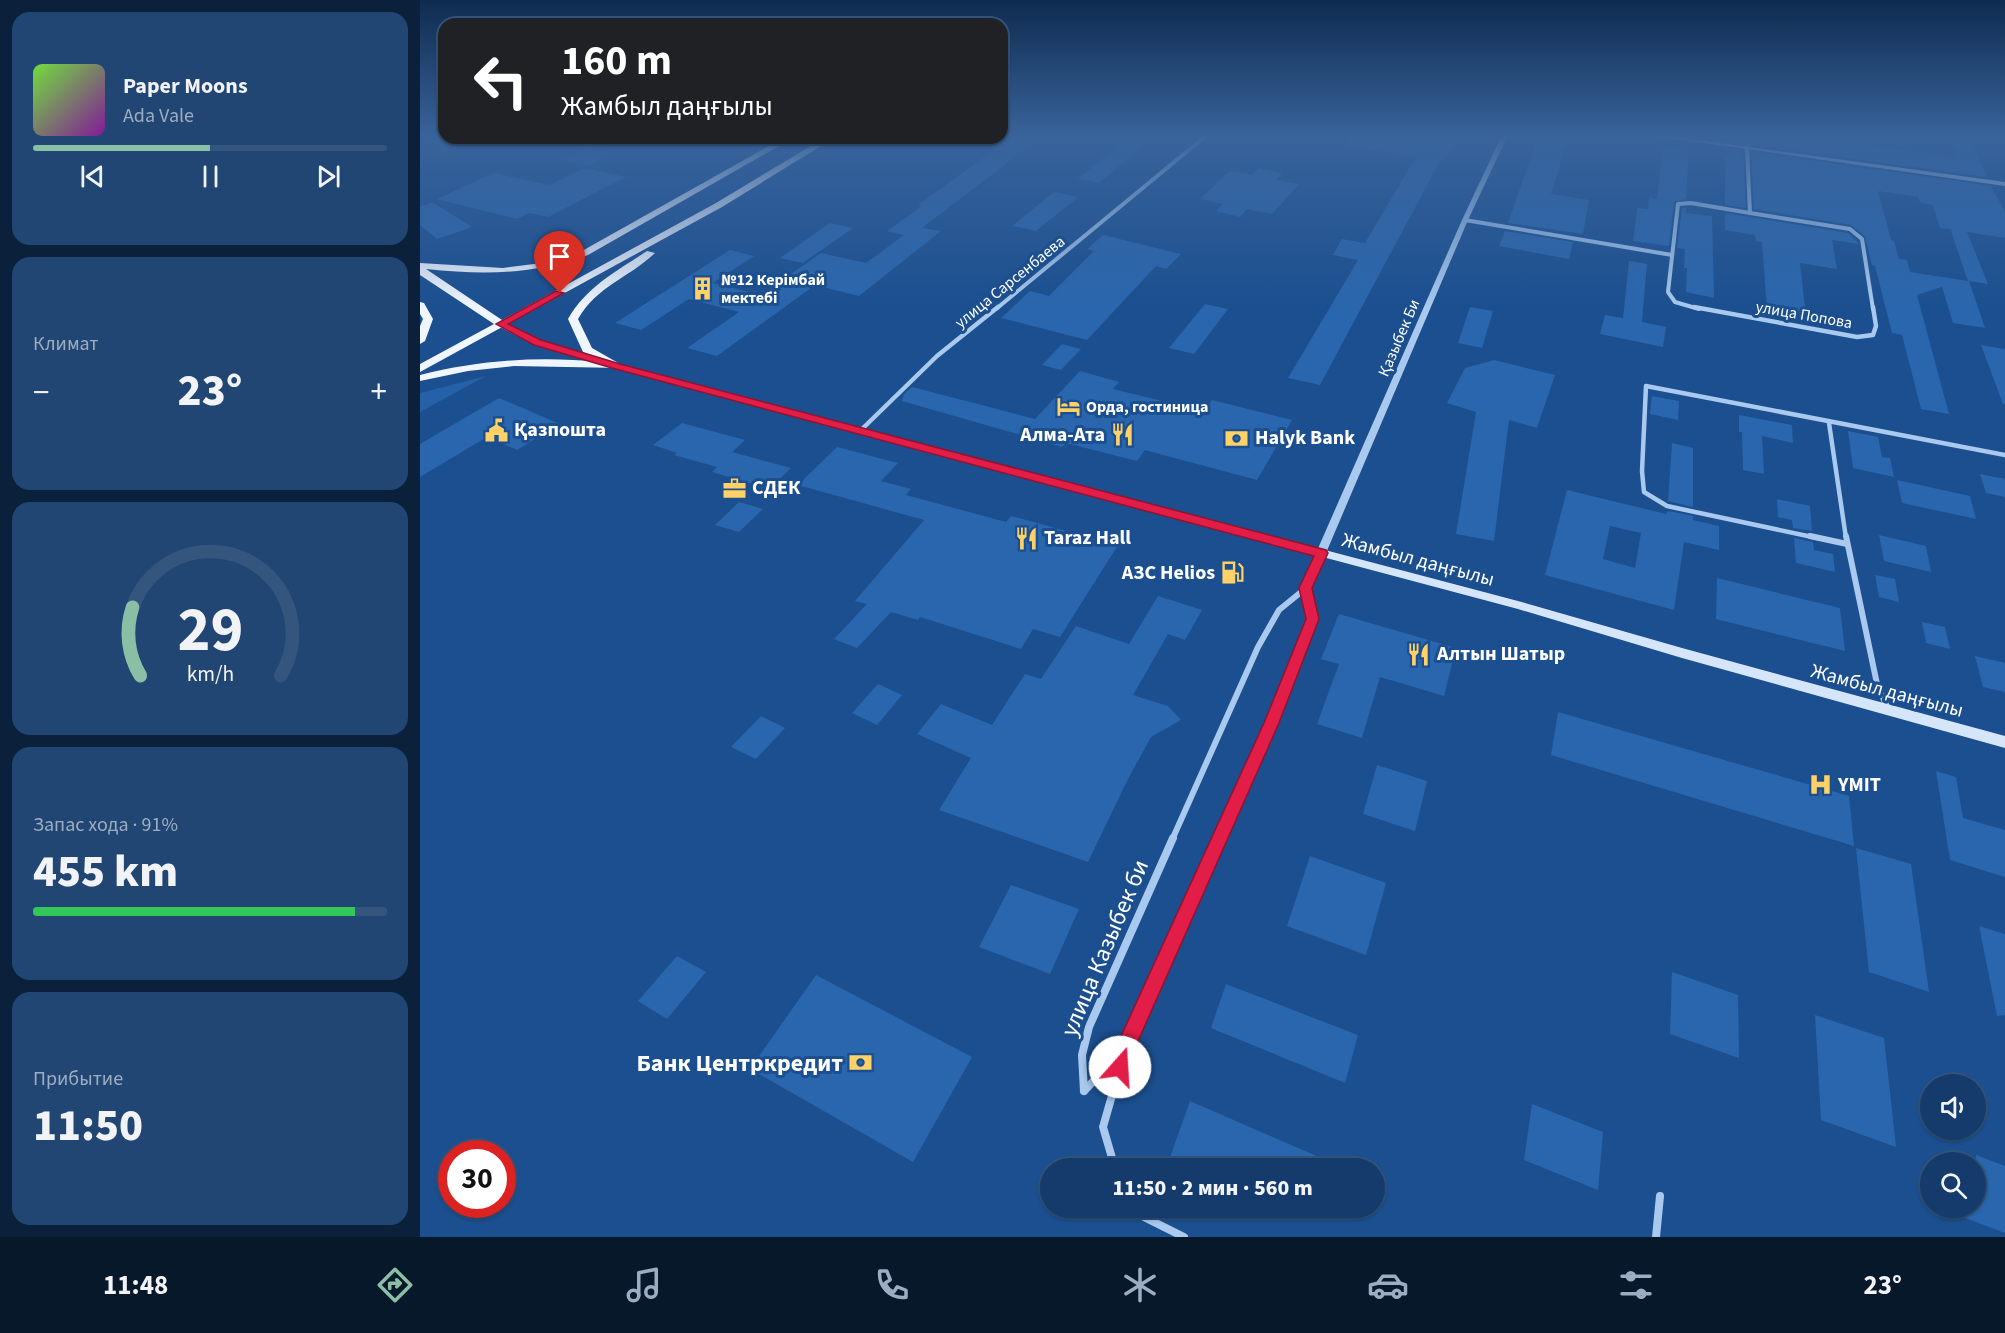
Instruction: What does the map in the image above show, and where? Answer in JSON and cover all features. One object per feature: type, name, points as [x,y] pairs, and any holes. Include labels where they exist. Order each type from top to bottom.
[{"type":"main road","points":[[420,268],[513,272],[557,264],[585,253],[692,193]]},
{"type":"main road","points":[[420,369],[739,193]]},
{"type":"main road","points":[[616,366],[587,350],[573,319],[578,308],[588,295],[719,205]]},
{"type":"main road","name":"Жамбыл даңғылы","points":[[420,268],[466,303],[537,343],[616,366],[1518,605],[2005,742]]},
{"type":"main road","points":[[420,304],[428,319],[420,341]]},
{"type":"main road","points":[[420,378],[456,368],[506,361],[565,361],[616,366]]},
{"type":"street","name":"улица Сарсенбаева","points":[[860,431],[937,356],[1062,257],[1138,193]]},
{"type":"street","name":"Қазыбек Би","points":[[1321,553],[1478,193]]},
{"type":"street","points":[[1749,193],[1750,213]]},
{"type":"street","name":"улица Попова","points":[[1690,203],[1750,213],[1850,229],[1862,239],[1876,327],[1874,335],[1857,337],[1699,309],[1675,302],[1668,292],[1678,204],[1690,203]]},
{"type":"street","points":[[1465,220],[1672,255]]},
{"type":"street","points":[[1846,544],[1667,506],[1644,492],[1642,471],[1646,386],[2005,455]]},
{"type":"street","points":[[1829,423],[1846,544],[1877,684],[1888,709]]},
{"type":"street","name":"улица Казыбек би","points":[[1306,588],[1312,619],[1271,723],[1125,1047],[1096,1081],[1084,1090],[1082,1055],[1089,1027],[1258,647],[1279,610],[1306,588],[1321,553]]},
{"type":"street","points":[[1112,1158],[1103,1127],[1125,1047]]},
{"type":"street","points":[[1656,1237],[1660,1196]]},
{"type":"street","points":[[1146,1218],[1184,1237]]},
{"type":"shaded area","points":[[486,376],[420,412],[420,393]]},
{"type":"building","points":[[451,193],[595,193],[548,217],[530,213],[517,219],[437,199]]},
{"type":"building","name":"№12 Керімбай мектебі","points":[[935,193],[968,193],[922,228],[941,231],[859,296],[815,285],[717,356],[687,348],[739,312],[689,299],[641,330],[615,323],[730,250],[754,256],[713,283],[761,295],[821,253],[866,263],[904,235],[887,231],[922,206],[918,205]]},
{"type":"building","points":[[1053,193],[1078,197],[1036,231],[1012,226]]},
{"type":"building","points":[[1207,193],[1291,193],[1272,214],[1247,209],[1240,217],[1216,211],[1223,204],[1200,199]]},
{"type":"building","points":[[1395,193],[1423,193],[1320,385],[1288,378],[1358,260],[1333,255],[1342,239],[1365,243]]},
{"type":"building","points":[[1518,193],[1551,193],[1589,200],[1583,234],[1508,223]]},
{"type":"building","points":[[1658,193],[1686,193],[1686,199],[1674,202],[1669,246],[1633,241],[1637,208],[1648,209],[1649,197],[1657,199]]},
{"type":"building","points":[[1725,193],[1745,193],[1746,208],[1725,205]]},
{"type":"building","points":[[1753,193],[1878,193],[1891,240],[1894,241],[1899,259],[1907,260],[1910,272],[1968,281],[1951,231],[1953,230],[1940,228],[1933,205],[1921,203],[1918,197],[1890,193],[1995,193],[2005,212],[2005,238],[1967,232],[1988,284],[1969,281],[1985,328],[1953,323],[1942,287],[1917,295],[1949,414],[1921,409],[1902,335],[1892,333],[1865,236],[1851,225],[1754,209]]},
{"type":"building","points":[[432,202],[472,227],[437,239],[420,225],[420,207]]},
{"type":"building","points":[[1682,208],[1686,208],[1686,213],[1712,216],[1714,298],[1686,292],[1685,249],[1677,248]]},
{"type":"building","points":[[1725,213],[1848,233],[1859,244],[1832,240],[1837,269],[1800,263],[1806,316],[1767,309],[1762,242],[1756,241],[1755,235],[1725,230]]},
{"type":"building","points":[[830,223],[853,228],[803,263],[780,258]]},
{"type":"building","points":[[1505,231],[1573,242],[1569,259],[1499,246]]},
{"type":"building","points":[[1103,235],[1181,254],[1166,269],[1156,266],[1087,340],[1001,318],[1030,291],[1049,296],[1094,251],[1087,249]]},
{"type":"building","points":[[1629,261],[1647,264],[1642,322],[1666,327],[1663,347],[1600,334],[1605,315],[1623,318]]},
{"type":"building","points":[[1205,304],[1228,309],[1194,354],[1169,348]]},
{"type":"building","points":[[1470,307],[1493,311],[1482,348],[1458,343]]},
{"type":"building","points":[[1062,344],[1081,349],[1061,370],[1042,365]]},
{"type":"building","points":[[1981,345],[2005,349],[2005,404],[2003,404]]},
{"type":"building","points":[[1494,360],[1555,375],[1537,428],[1509,420],[1494,541],[1456,534],[1476,412],[1447,403],[1465,368]]},
{"type":"building","points":[[1080,371],[1119,382],[1113,389],[1204,411],[1212,400],[1292,420],[1257,480],[1145,450],[1137,461],[1066,443],[1062,447],[902,401],[904,394],[912,387],[1035,419]]},
{"type":"building","points":[[1652,396],[1679,401],[1678,420],[1650,414]]},
{"type":"building","name":"Қазпошта","points":[[499,398],[560,424],[517,450],[487,437],[420,477],[420,444]]},
{"type":"building","points":[[1739,415],[1792,425],[1793,443],[1762,436],[1764,474],[1743,470]]},
{"type":"building","points":[[682,423],[745,440],[732,452],[791,468],[769,489],[712,472],[717,467],[674,455],[677,453],[653,445]]},
{"type":"building","points":[[1848,431],[1878,437],[1882,457],[1890,458],[1894,477],[1853,468]]},
{"type":"building","points":[[1672,443],[1693,448],[1693,507],[1668,501]]},
{"type":"building","points":[[837,447],[898,463],[881,481],[911,489],[906,495],[1006,522],[1011,516],[1118,545],[1060,637],[1033,629],[1021,649],[920,617],[918,620],[891,612],[857,648],[834,639],[867,604],[855,601],[924,520],[798,485]]},
{"type":"building","points":[[1980,474],[2005,479],[2005,497],[1986,493]]},
{"type":"building","points":[[1897,480],[1970,496],[1976,519],[1902,503]]},
{"type":"building","points":[[1567,490],[1666,514],[1668,511],[1693,516],[1693,520],[1719,526],[1719,550],[1684,542],[1674,610],[1545,575]],"holes":[[[1610,526],[1641,533],[1635,568],[1603,559]]]},
{"type":"building","points":[[1777,499],[1810,506],[1812,531],[1793,528],[1792,520],[1778,517]]},
{"type":"building","points":[[739,502],[763,509],[739,532],[715,525]]},
{"type":"building","points":[[1879,535],[1926,546],[1931,572],[1884,561]]},
{"type":"building","points":[[1794,538],[1813,542],[1814,550],[1833,554],[1835,572],[1796,563]]},
{"type":"building","points":[[1875,575],[1895,579],[1899,602],[1879,597]]},
{"type":"building","points":[[1717,578],[1840,608],[1845,651],[1716,619]]},
{"type":"building","points":[[1158,596],[1202,610],[1185,640],[1168,634],[1133,695],[1168,706],[1181,720],[1151,737],[1088,862],[939,810],[971,758],[917,734],[941,704],[992,725],[1025,674],[1041,679],[1076,626],[1129,644]]},
{"type":"building","points":[[1339,614],[1456,648],[1444,696],[1380,677],[1362,738],[1317,724],[1339,664],[1321,659]]},
{"type":"building","points":[[1922,622],[1945,627],[1950,649],[1926,643]]},
{"type":"building","points":[[1975,656],[2005,663],[2005,692],[1983,687]]},
{"type":"building","points":[[878,684],[902,695],[877,725],[852,713]]},
{"type":"building","points":[[1558,712],[1849,796],[1854,846],[1551,755]]},
{"type":"building","points":[[761,716],[785,728],[756,759],[731,747]]},
{"type":"building","points":[[1377,765],[1427,781],[1415,831],[1363,814]]},
{"type":"building","points":[[1936,771],[1956,777],[1963,818],[2005,830],[2005,877],[1950,860]]},
{"type":"building","points":[[1856,848],[1911,864],[1929,992],[1869,972]]},
{"type":"building","points":[[1310,856],[1386,883],[1366,955],[1287,926]]},
{"type":"building","points":[[1011,885],[1079,909],[1050,974],[979,947]]},
{"type":"building","points":[[1979,926],[2005,934],[2005,1015],[1997,1016]]},
{"type":"building","points":[[677,956],[706,972],[667,1019],[638,1001]]},
{"type":"building","points":[[1672,972],[1738,995],[1739,1058],[1670,1034]]},
{"type":"building","name":"Банк Центркредит","points":[[816,975],[972,1057],[913,1162],[750,1069]]},
{"type":"building","points":[[1226,984],[1358,1035],[1345,1083],[1211,1028]]},
{"type":"building","points":[[1815,1015],[1884,1038],[1896,1147],[1821,1120]]},
{"type":"building","points":[[1190,1101],[1321,1158],[1170,1158]]},
{"type":"building","points":[[1532,1104],[1603,1132],[1598,1190],[1524,1160]]},
{"type":"building","points":[[1986,1159],[2005,1166],[2005,1233],[1966,1218],[1986,1218]]},
{"type":"place","name":"№12 Керімбай мектебі","points":[[703,289]]},
{"type":"place","name":"Орда, гостиница","points":[[1068,407]]},
{"type":"place","name":"Қазпошта","points":[[496,430]]},
{"type":"place","name":"Алма-Ата","points":[[1123,435]]},
{"type":"place","name":"Halyk Bank","points":[[1237,438]]},
{"type":"place","name":"СДЕК","points":[[734,488]]},
{"type":"place","name":"Taraz Hall","points":[[1026,538]]},
{"type":"place","name":"АЗС Helios","points":[[1233,573]]},
{"type":"place","name":"Алтын Шатыр","points":[[1419,654]]},
{"type":"place","name":"YMIT","points":[[1820,785]]},
{"type":"place","name":"Банк Центркредит","points":[[861,1063]]},
{"type":"route","points":[[560,293],[501,324],[537,343],[616,366],[1321,553],[1306,588],[1312,619],[1271,723],[1125,1047],[1120,1067]]}]
